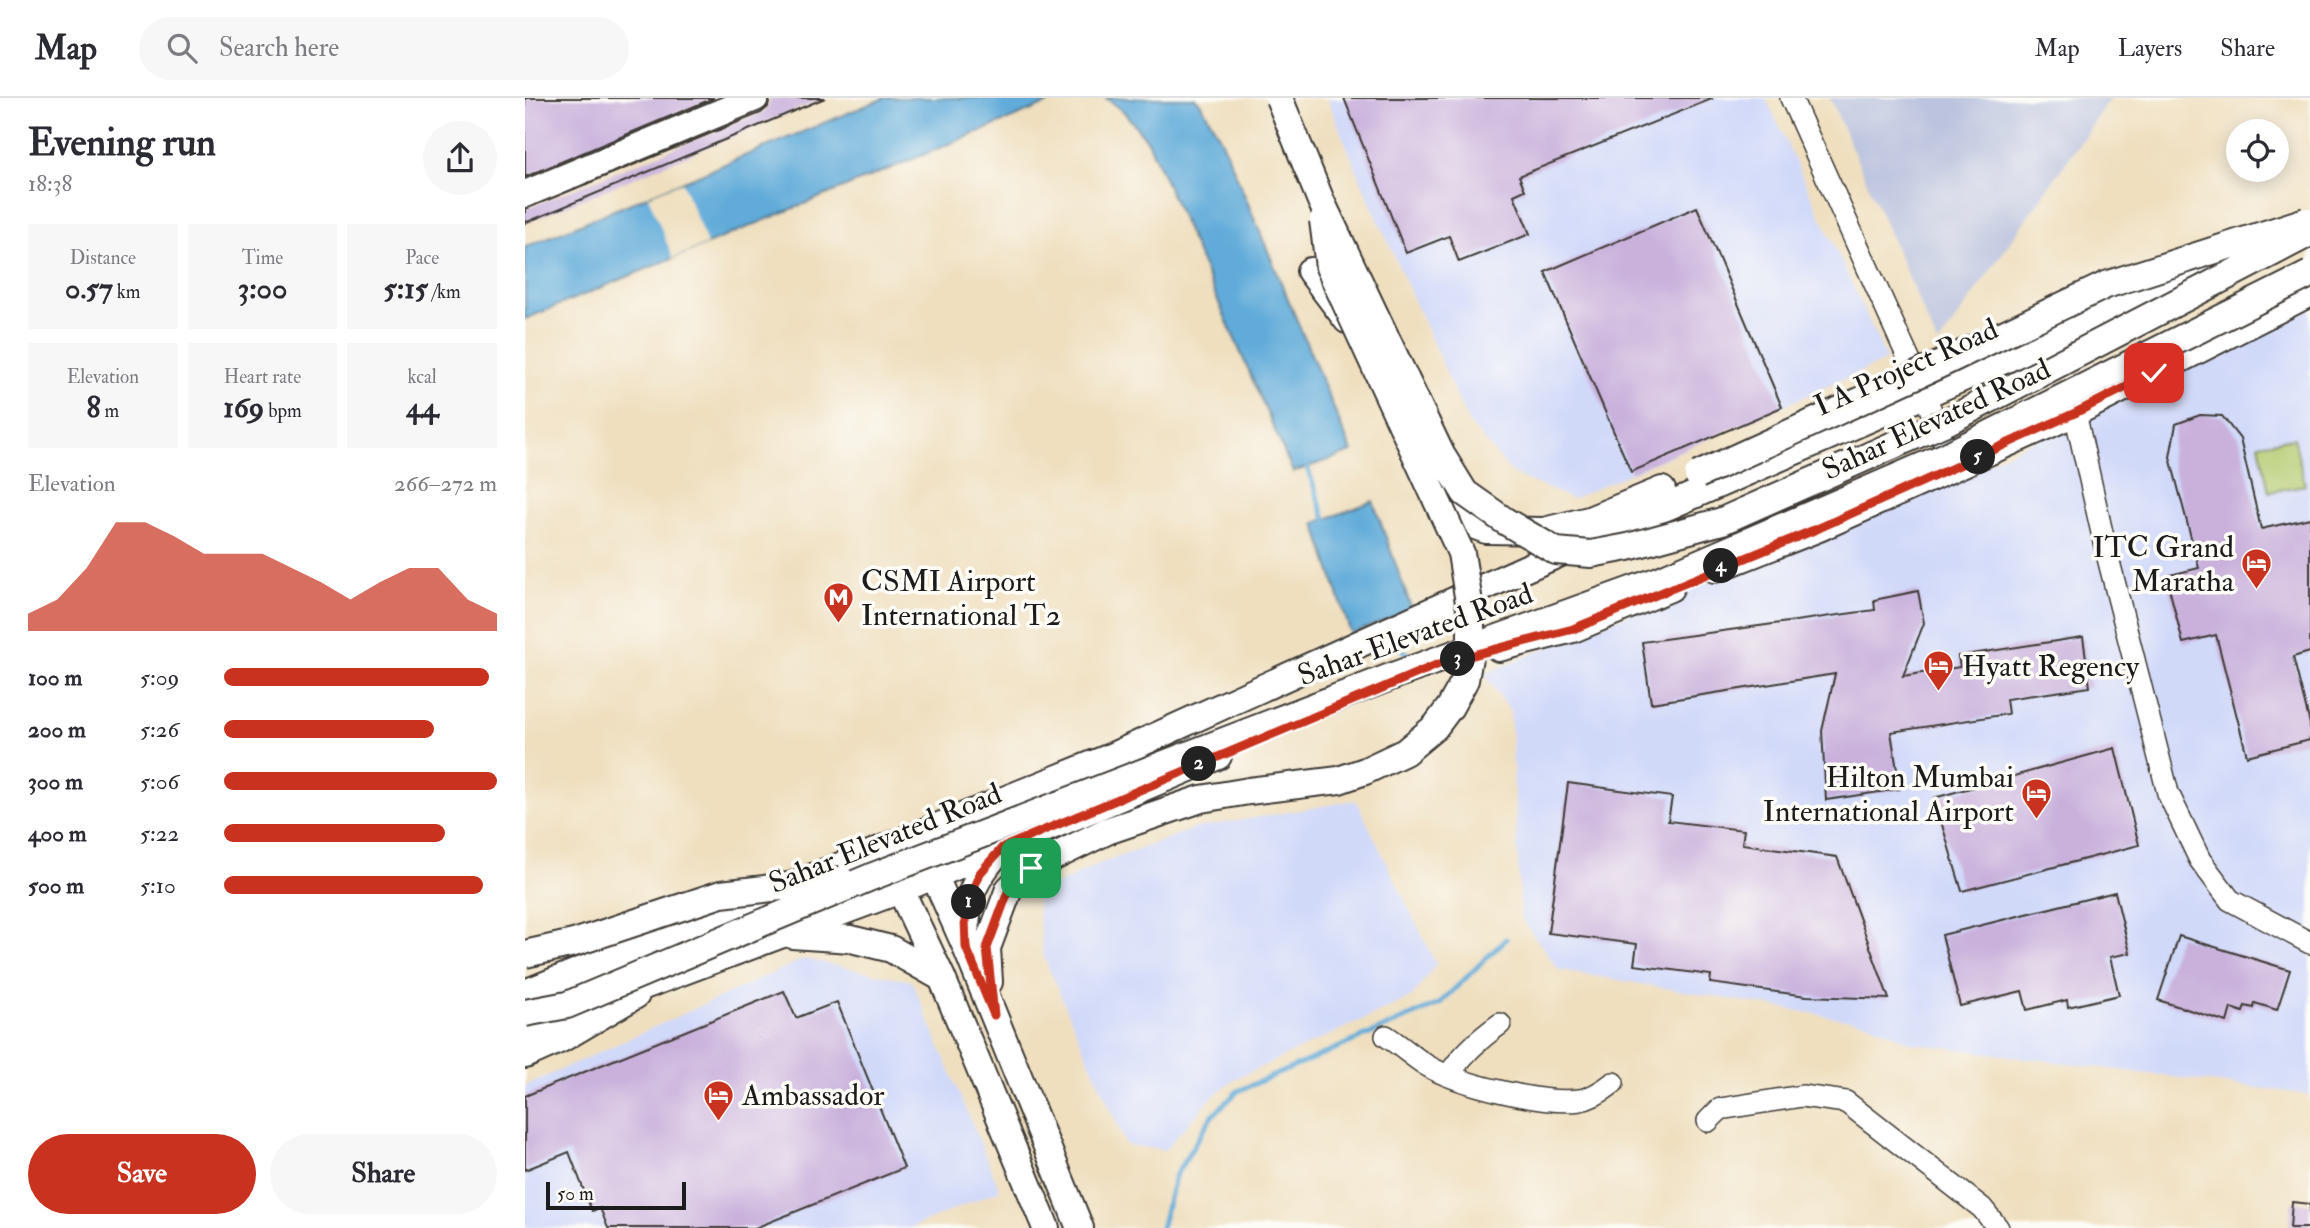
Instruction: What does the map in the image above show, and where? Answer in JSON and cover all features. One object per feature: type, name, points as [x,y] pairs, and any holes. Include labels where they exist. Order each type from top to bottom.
[{"type":"main road","points":[[525,194],[755,98]]},
{"type":"main road","name":"Sahar Elevated Road","points":[[1279,98],[1321,201],[1441,454],[1465,493],[1556,551],[1591,554],[1722,521],[1950,420],[2310,233]]},
{"type":"main road","points":[[994,1015],[987,948],[1009,889],[1031,868],[1107,831],[1201,799],[1339,780],[1405,752],[1435,727],[1465,680],[1471,646],[1471,615],[1461,553],[1329,267],[1321,201]]},
{"type":"main road","points":[[1310,271],[1349,323],[1400,443],[1419,479],[1457,519],[1486,530],[1544,531],[1588,520],[1698,475],[2106,285],[2310,218]]},
{"type":"main road","name":"I A Project Road","points":[[525,993],[1108,758],[1524,569],[2050,340],[2310,218]]},
{"type":"main road","name":"Sahar Elevated Road","points":[[525,1013],[567,1005],[871,877],[1393,676],[1659,580],[1947,456],[2310,274]]},
{"type":"main road","points":[[525,1030],[900,890],[1436,665],[1573,629],[1819,528],[2075,413],[2310,293]]},
{"type":"main road","points":[[917,835],[966,947],[1080,1228]]},
{"type":"main road","points":[[966,947],[965,918],[970,897],[980,873],[1002,848]]},
{"type":"main road","points":[[883,849],[942,978],[1046,1228]]},
{"type":"main road","points":[[525,954],[574,943],[721,894],[871,877]]},
{"type":"main road","points":[[782,934],[851,939],[891,948],[942,978]]},
{"type":"main road","points":[[525,1055],[561,1040],[659,981]]},
{"type":"street","points":[[1791,98],[1925,395],[1953,468]]},
{"type":"street","points":[[2075,413],[2105,546],[2168,793],[2200,860],[2230,900],[2310,943]]},
{"type":"street","points":[[1449,1075],[1458,1060],[1479,1039],[1500,1024]]},
{"type":"street","points":[[1387,1036],[1427,1066],[1478,1085],[1549,1099],[1581,1100],[1613,1083]]},
{"type":"street","points":[[1708,1121],[1720,1109],[1802,1096],[1846,1102],[1982,1208],[1998,1228]]},
{"type":"shaded area","points":[[1327,98],[1766,98],[1887,360],[1572,499],[1513,474],[1468,422]]},
{"type":"shaded area","points":[[1830,98],[2111,98],[1938,345]]},
{"type":"shaded area","points":[[2310,309],[2310,1095],[1912,1043],[1869,1023],[1559,970],[1521,918],[1510,711],[1484,674],[1951,480]]},
{"type":"shaded area","points":[[1356,800],[1436,964],[1412,997],[1237,1078],[1214,1095],[1165,1150],[1126,1145],[1043,955],[1036,895],[1099,864],[1196,828]]},
{"type":"shaded area","points":[[804,959],[912,981],[1000,1190],[910,1228],[525,1228],[525,1086]]},
{"type":"green space","points":[[2294,438],[2305,485],[2269,492],[2259,444]]},
{"type":"water","points":[[884,98],[1061,98],[525,319],[525,247]]},
{"type":"water","points":[[1106,98],[1195,98],[1201,104],[1221,139],[1352,452],[1293,472],[1148,141],[1124,112]]},
{"type":"water","points":[[1373,501],[1412,610],[1351,634],[1315,523]]},
{"type":"pier","points":[[682,182],[707,244],[673,258],[648,196]]},
{"type":"building","points":[[525,98],[714,98],[525,177]]},
{"type":"building","points":[[770,98],[825,98],[525,223],[525,209],[761,113],[768,107]]},
{"type":"building","points":[[1344,98],[1712,99],[1519,176],[1525,190],[1514,195],[1530,234],[1459,262],[1449,236],[1406,253]]},
{"type":"building","points":[[1697,207],[1782,407],[1631,472],[1545,272]]},
{"type":"building","name":"ITC Grand Maratha","points":[[2200,415],[2222,416],[2240,439],[2261,529],[2310,518],[2310,652],[2293,657],[2310,724],[2310,740],[2247,756],[2216,635],[2183,643],[2166,576],[2199,568],[2170,457],[2176,424]]},
{"type":"building","name":"Hyatt Regency","points":[[1918,591],[1924,623],[1903,676],[1960,667],[1958,656],[2083,637],[2090,687],[2006,699],[2008,714],[1891,732],[1900,789],[1826,800],[1822,731],[1835,674],[1651,703],[1642,642],[1875,610],[1874,600]]},
{"type":"building","name":"Hilton Mumbai International Airport","points":[[2115,748],[2139,845],[1962,891],[1934,798]]},
{"type":"building","points":[[1568,783],[1672,797],[1668,821],[1744,830],[1742,844],[1837,857],[1889,999],[1807,996],[1710,983],[1711,975],[1634,965],[1637,944],[1548,933]]},
{"type":"building","points":[[2115,892],[2130,953],[2110,957],[2119,995],[2068,1007],[2067,1000],[2027,1010],[2022,991],[1960,1006],[1942,935]]},
{"type":"building","points":[[2179,936],[2290,970],[2277,1010],[2255,1003],[2254,1008],[2245,1006],[2243,1012],[2231,1008],[2227,1022],[2158,1000]]},
{"type":"building","points":[[784,991],[796,1018],[837,1002],[904,1168],[755,1228],[608,1228],[600,1208],[592,1211],[569,1152],[525,1170],[525,1096]]},
{"type":"building","points":[[2292,1202],[2310,1204],[2310,1228],[2290,1228]]},
{"type":"waterway","points":[[1305,461],[1327,524]]},
{"type":"waterway","points":[[1403,650],[1414,658]]},
{"type":"waterway","points":[[1161,1228],[1175,1176],[1212,1116],[1238,1091],[1439,1004],[1506,939]]},
{"type":"place","name":"ITC Grand Maratha","points":[[2257,591]]},
{"type":"place","name":"CSMI Airport International T2","points":[[838,625]]},
{"type":"place","name":"Hyatt Regency","points":[[1939,693]]},
{"type":"place","name":"Hilton Mumbai International Airport","points":[[2037,821]]},
{"type":"place","name":"Ambassador","points":[[719,1122]]},
{"type":"route","points":[[1031,868],[1009,889],[987,948],[994,1015],[966,947],[965,918],[980,873],[1002,848],[1439,664],[1573,629],[1819,528],[2075,413],[2154,373]]}]
